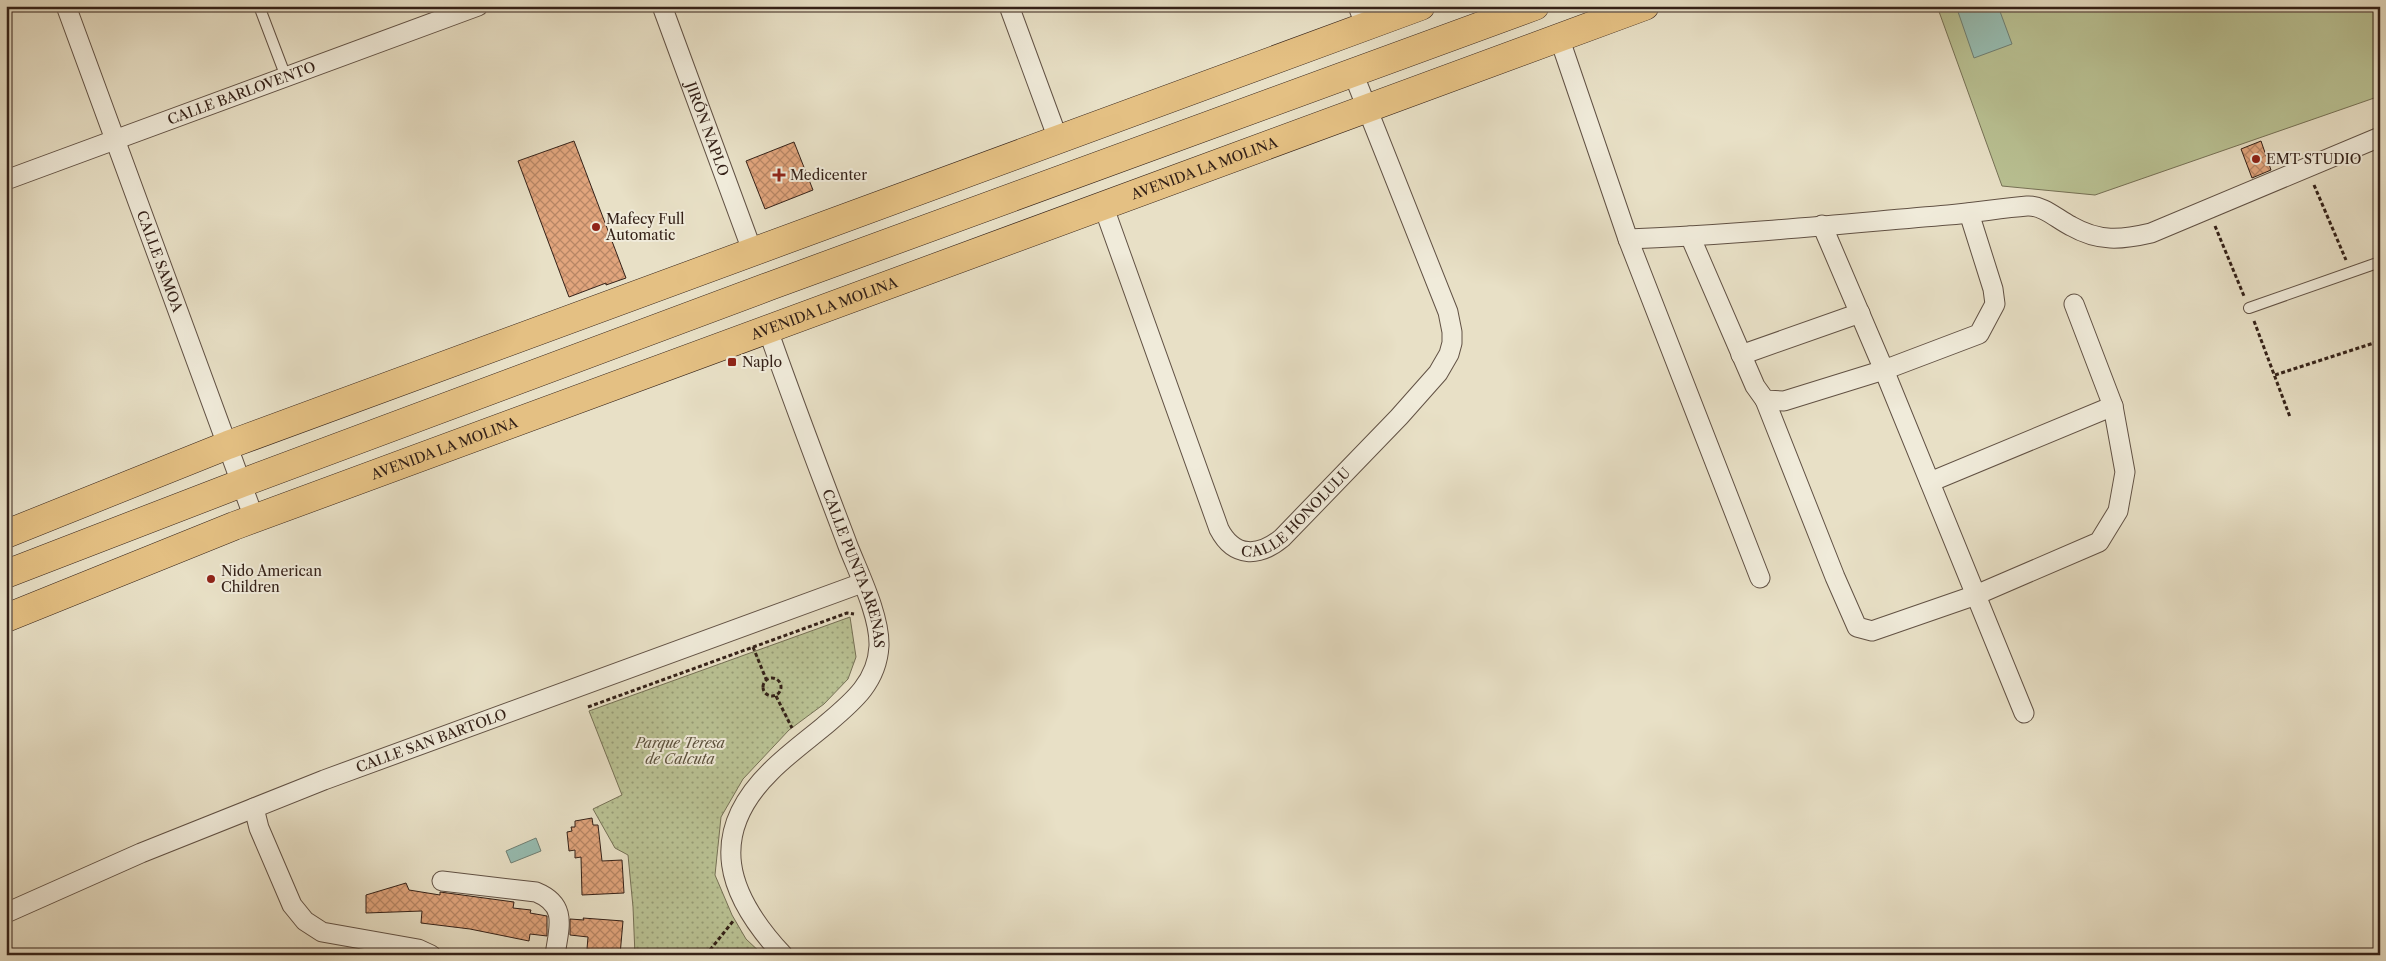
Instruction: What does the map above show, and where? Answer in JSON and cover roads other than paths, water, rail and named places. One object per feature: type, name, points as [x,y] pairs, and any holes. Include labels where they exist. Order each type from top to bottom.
[{"type":"main road","points":[[6,534],[228,445],[1058,139],[1362,16],[1420,6]]},
{"type":"main road","points":[[6,574],[242,483],[998,202],[1535,6]]},
{"type":"main road","name":"AVENIDA LA MOLINA","points":[[6,618],[254,518],[1645,6]]},
{"type":"street","name":"CALLE SAMOA","points":[[66,6],[254,518]]},
{"type":"street","name":"CALLE BARLOVENTO","points":[[6,180],[478,6]]},
{"type":"street","name":"JIRÓN NAPLO","points":[[662,6],[753,253]]},
{"type":"street","points":[[1009,6],[1058,139]]},
{"type":"street","points":[[1559,37],[1628,239],[1760,578]]},
{"type":"street","name":"CALLE HONOLULU","points":[[1103,205],[1219,529],[1224,537],[1239,549],[1257,552],[1266,550],[1282,538],[1399,417],[1438,373],[1449,354],[1452,332],[1451,322],[1394,172],[1353,73]]},
{"type":"street","points":[[1628,239],[1822,226],[2030,206],[2048,212],[2072,227],[2094,236],[2121,240],[2151,233],[2380,137]]},
{"type":"street","points":[[1765,400],[1784,401],[1884,370],[1979,334],[1995,304],[1993,288],[1969,213]]},
{"type":"street","points":[[1822,226],[1884,370],[2024,713]]},
{"type":"street","points":[[1690,236],[1754,386],[1765,400],[1835,577],[1857,627],[1872,631],[1976,595],[2099,542],[2118,511],[2124,472],[2113,406],[2074,304]]},
{"type":"street","points":[[1741,355],[1860,313]]},
{"type":"street","name":"CALLE PUNTA ARENAS","points":[[768,330],[862,583],[878,630],[879,644],[874,671],[860,694],[759,783],[742,809],[732,835],[731,864],[737,889],[751,915],[783,955]]},
{"type":"street","points":[[1930,482],[2113,406]]},
{"type":"street","name":"CALLE SAN BARTOLO","points":[[6,912],[141,854],[333,777],[862,583]]},
{"type":"street","points":[[254,808],[259,828],[292,906],[305,921],[322,932],[418,949],[431,955]]},
{"type":"street","points":[[442,881],[536,892],[548,896],[555,904],[560,918],[556,955]]},
{"type":"lane","points":[[259,6],[286,77]]},
{"type":"lane","points":[[2249,308],[2380,262]]},
{"type":"water","points":[[1956,6],[1998,6],[2012,44],[1974,58]]},
{"type":"water","points":[[536,838],[541,851],[511,863],[506,851]]},
{"type":"place","name":"EMT STUDIO","points":[[2256,159]]},
{"type":"place","name":"Medicenter","points":[[779,175]]},
{"type":"place","name":"Mafecy Full Automatic","points":[[596,227]]},
{"type":"place","name":"Naplo","points":[[732,362]]},
{"type":"place","name":"Nido American Children","points":[[211,579]]},
{"type":"park label","name":"Parque Teresa de Calcuta","points":[[680,752]]}]
